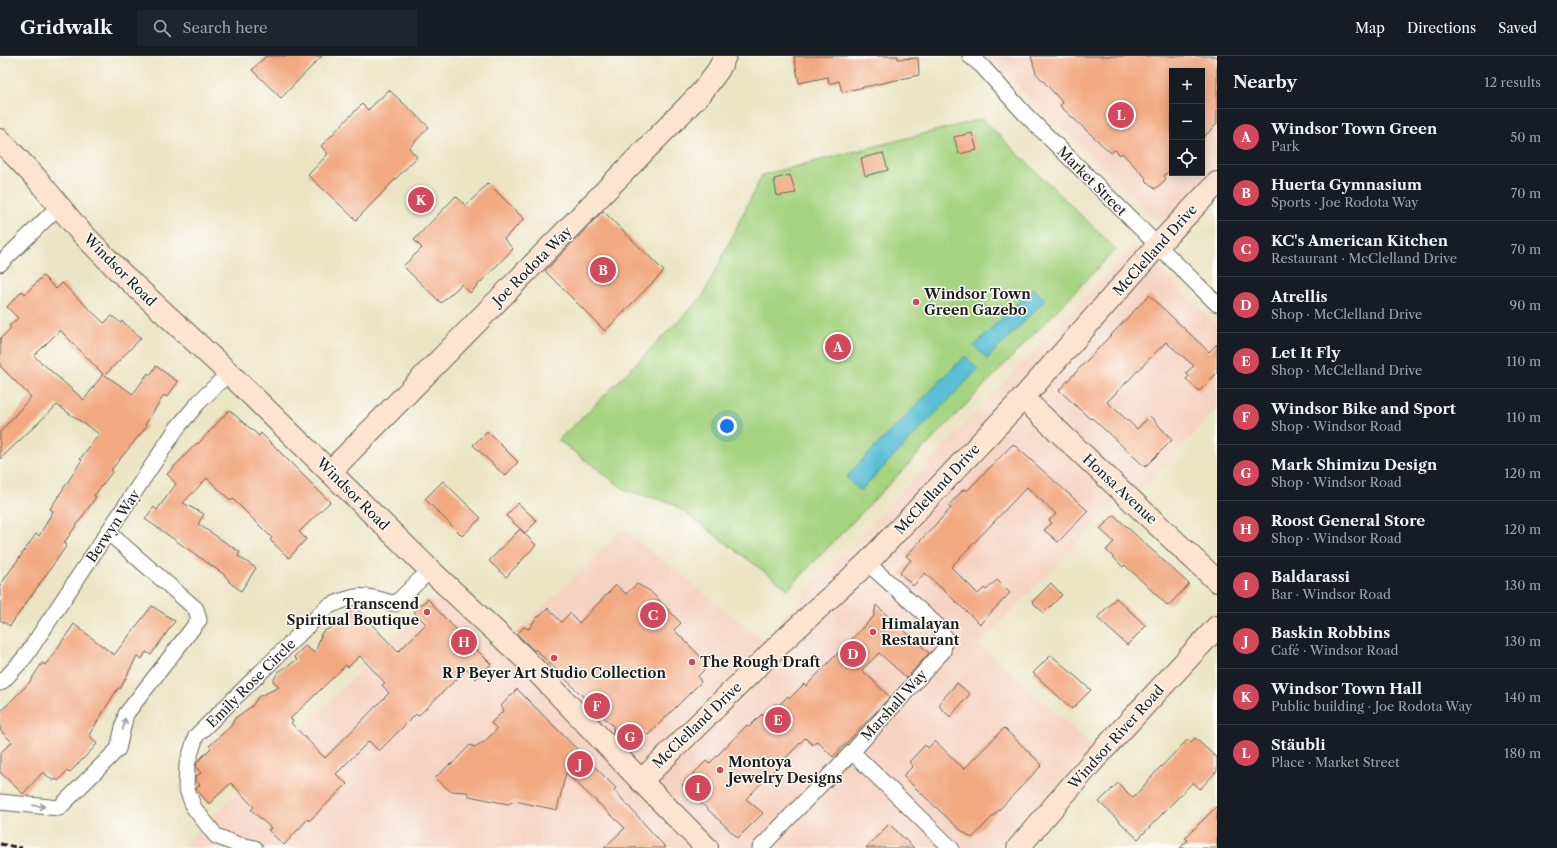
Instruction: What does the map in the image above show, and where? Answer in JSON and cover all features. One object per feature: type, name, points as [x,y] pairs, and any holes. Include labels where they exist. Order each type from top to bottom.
[{"type":"street","name":"Joe Rodota Way","points":[[331,471],[702,92],[719,69],[725,56]]},
{"type":"street","name":"Market Street","points":[[970,56],[982,66],[1024,114],[1156,246],[1217,304]]},
{"type":"street","name":"Windsor Road","points":[[0,140],[37,179],[78,228],[120,272],[229,373],[331,471],[430,570],[523,657],[707,848]]},
{"type":"street","name":"McClelland Drive","points":[[641,781],[785,639],[867,563],[1023,398],[1156,246],[1217,183]]},
{"type":"street","points":[[0,264],[59,206]]},
{"type":"street","name":"Berwyn Way","points":[[0,683],[25,656],[177,428],[199,402],[229,373]]},
{"type":"street","name":"Honsa Avenue","points":[[1023,398],[1217,581]]},
{"type":"street","points":[[0,802],[59,808],[118,749],[126,714],[199,620],[196,609],[108,533]]},
{"type":"street","name":"Marshall Way","points":[[760,848],[852,752],[943,651],[945,636],[938,626],[867,563]]},
{"type":"street","name":"Emily Rose Circle","points":[[255,848],[236,844],[216,836],[194,808],[186,788],[186,765],[196,736],[327,607],[347,598],[369,596],[395,604],[430,570]]},
{"type":"street","name":"Windsor River Road","points":[[1018,848],[1092,762],[1217,627]]},
{"type":"street","points":[[852,752],[951,848]]},
{"type":"shaded area","points":[[986,56],[1217,56],[1217,168],[1164,227]]},
{"type":"shaded area","points":[[1134,245],[1217,325],[1217,409],[1145,487],[1108,511],[979,645],[1095,748],[994,848],[181,848],[439,593],[496,652],[623,529],[762,639]]},
{"type":"green space","points":[[982,119],[1116,249],[788,589],[672,503],[627,491],[558,440],[588,412],[703,296],[762,175]]},
{"type":"water","points":[[1033,288],[1045,300],[987,359],[974,346]]},
{"type":"water","points":[[965,356],[978,369],[860,491],[846,477]]},
{"type":"building","points":[[266,56],[322,56],[281,98],[252,70]]},
{"type":"building","points":[[794,56],[898,56],[898,59],[918,58],[919,75],[842,92],[839,81],[829,84],[828,77],[799,83]]},
{"type":"building","points":[[1031,56],[1217,56],[1217,124],[1205,136],[1205,68],[1169,68],[1169,171],[1164,176],[1166,179],[1155,189],[1145,180],[1146,178],[1122,153],[1120,155],[1115,150],[1111,153],[1060,106],[1063,103],[1036,73]]},
{"type":"building","points":[[389,90],[429,127],[409,148],[417,157],[356,220],[308,175],[328,154],[321,146],[362,104],[368,110]]},
{"type":"building","points":[[972,133],[977,150],[959,154],[954,137]]},
{"type":"building","points":[[883,153],[888,170],[865,176],[861,158]]},
{"type":"building","points":[[790,175],[796,193],[777,196],[774,179]]},
{"type":"building","points":[[488,183],[524,219],[504,239],[513,249],[470,293],[462,284],[441,303],[403,266],[422,248],[414,240],[456,196],[466,206]]},
{"type":"building","points":[[603,211],[664,271],[605,331],[545,271]]},
{"type":"building","points":[[43,276],[56,289],[62,283],[104,323],[112,316],[121,323],[122,321],[141,338],[105,375],[133,394],[148,373],[150,375],[156,366],[178,382],[167,397],[164,395],[145,425],[147,426],[111,470],[113,471],[94,496],[96,497],[64,543],[67,545],[10,626],[0,620],[0,585],[36,534],[39,536],[53,511],[50,509],[82,460],[80,459],[99,434],[57,405],[0,459],[0,432],[31,397],[0,366],[0,339],[11,328],[9,326],[18,318],[7,307],[22,291],[25,294]],"holes":[[[60,330],[103,374],[84,400],[34,356]]]},
{"type":"building","points":[[1149,295],[1209,352],[1217,344],[1217,373],[1199,391],[1186,379],[1189,376],[1186,373],[1194,366],[1166,342],[1107,402],[1137,429],[1150,416],[1172,440],[1145,467],[1059,390]]},
{"type":"building","points":[[229,410],[259,436],[261,433],[330,502],[299,532],[306,539],[289,558],[270,540],[272,538],[233,499],[231,501],[207,478],[183,503],[204,514],[198,524],[240,552],[238,556],[256,568],[241,591],[229,582],[229,580],[222,573],[145,519],[154,507],[157,510],[176,484],[167,474],[197,443],[198,444]]},
{"type":"building","points":[[487,431],[518,462],[505,476],[473,445]]},
{"type":"building","points":[[1013,444],[1088,511],[1058,542],[1044,530],[1052,523],[1049,520],[1056,514],[1027,487],[951,567],[978,594],[984,588],[986,590],[997,580],[1010,593],[980,624],[925,573],[913,586],[900,573],[911,560],[906,556],[951,508],[948,506],[964,489],[967,491]]},
{"type":"building","points":[[443,481],[481,518],[462,536],[425,499]]},
{"type":"building","points":[[518,503],[537,521],[525,533],[506,516]]},
{"type":"building","points":[[1114,515],[1189,584],[1168,606],[1125,565],[1123,567],[1106,550],[1114,542],[1100,529]]},
{"type":"building","points":[[520,529],[536,545],[506,577],[489,561]]},
{"type":"building","points":[[1051,583],[1062,595],[1044,613],[1032,602]]},
{"type":"building","points":[[637,584],[650,591],[681,623],[674,630],[705,661],[704,670],[698,676],[701,682],[648,735],[644,731],[629,745],[625,746],[614,735],[613,726],[536,650],[533,650],[517,634],[524,627],[529,629],[536,618],[548,608],[561,622],[570,613],[579,623],[616,585],[626,594]]},
{"type":"building","points":[[1116,598],[1146,626],[1127,645],[1097,618]]},
{"type":"building","points":[[428,599],[491,664],[476,679],[467,669],[418,716],[416,714],[379,751],[369,741],[336,774],[347,784],[309,821],[308,819],[284,845],[268,830],[271,828],[251,810],[254,807],[231,783],[209,804],[196,788],[200,785],[195,780],[195,777],[201,773],[196,767],[197,762],[211,748],[209,746],[231,726],[235,718],[252,706],[258,697],[279,687],[273,681],[278,672],[297,660],[294,657],[305,646],[315,653],[322,632],[339,624],[355,607],[398,652],[426,624],[414,612]],"holes":[[[360,656],[385,683],[382,685],[389,693],[325,758],[291,723],[293,721],[290,719],[346,665],[348,667]]]},
{"type":"building","points":[[876,605],[929,653],[907,678],[879,653],[862,670],[890,697],[833,757],[817,741],[813,745],[805,738],[746,799],[763,813],[738,838],[682,785],[706,761],[709,764],[747,725],[749,727],[775,704],[778,706],[788,696],[790,698],[804,684],[806,686],[874,616]]},
{"type":"building","points":[[152,606],[175,621],[151,655],[146,652],[142,659],[137,656],[120,689],[118,688],[89,735],[97,744],[69,773],[67,771],[58,781],[56,779],[53,781],[43,772],[23,794],[0,772],[0,753],[12,742],[0,730],[0,712],[29,683],[42,663],[45,665],[74,624],[114,655]]},
{"type":"building","points":[[1051,655],[1091,690],[1072,709],[1033,673]]},
{"type":"building","points":[[957,683],[970,694],[950,717],[940,707],[940,702]]},
{"type":"building","points":[[517,689],[616,788],[614,790],[666,848],[604,848],[625,828],[566,773],[557,810],[515,801],[508,804],[469,796],[467,792],[450,791],[435,778],[450,764],[451,765],[470,745],[474,747],[484,742],[497,729],[491,723],[504,710],[501,706]]},
{"type":"building","points":[[1004,728],[1042,765],[972,838],[959,829],[903,776],[913,766],[909,762],[925,745],[928,748],[935,741],[964,769]]},
{"type":"building","points":[[1195,738],[1217,758],[1217,771],[1200,789],[1193,782],[1138,839],[1099,802],[1118,783],[1133,798],[1161,766],[1188,739],[1191,743]]},
{"type":"building","points":[[1217,806],[1217,848],[1180,848],[1188,840],[1185,838]]},
{"type":"building","points":[[889,824],[914,848],[866,848]]},
{"type":"railway","points":[[0,844],[22,848]]},
{"type":"place","name":"Stäubli","points":[[1121,115]]},
{"type":"place","name":"Windsor Town Hall","points":[[421,200]]},
{"type":"place","name":"Huerta Gymnasium","points":[[603,270]]},
{"type":"place","name":"Windsor Town Green Gazebo","points":[[916,302]]},
{"type":"place","name":"Windsor Town Green","points":[[838,347]]},
{"type":"place","name":"Transcend Spiritual Boutique","points":[[427,612]]},
{"type":"place","name":"KC's American Kitchen","points":[[653,615]]},
{"type":"place","name":"Himalayan Restaurant","points":[[873,632]]},
{"type":"place","name":"Roost General Store","points":[[464,642]]},
{"type":"place","name":"Atrellis","points":[[853,654]]},
{"type":"place","name":"R P Beyer Art Studio Collection","points":[[554,658]]},
{"type":"place","name":"The Rough Draft","points":[[692,662]]},
{"type":"place","name":"Windsor Bike and Sport","points":[[597,706]]},
{"type":"place","name":"Let It Fly","points":[[778,720]]},
{"type":"place","name":"Mark Shimizu Design","points":[[630,737]]},
{"type":"place","name":"Baskin Robbins","points":[[580,764]]},
{"type":"place","name":"Montoya Jewelry Designs","points":[[720,770]]},
{"type":"place","name":"Baldarassi","points":[[698,788]]}]
